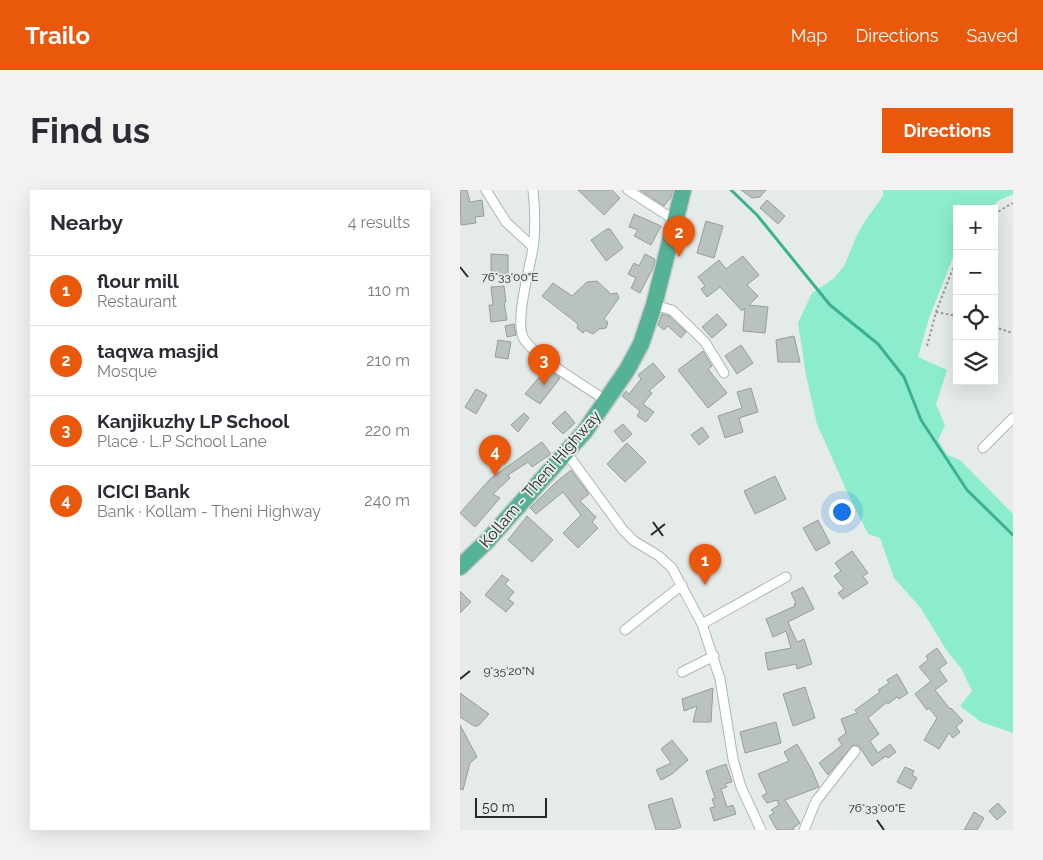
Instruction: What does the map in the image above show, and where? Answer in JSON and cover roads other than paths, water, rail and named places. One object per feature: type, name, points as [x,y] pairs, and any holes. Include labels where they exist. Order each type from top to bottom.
[{"type":"highway","name":"Kollam - Theni Highway","points":[[460,567],[488,540],[596,418],[636,356],[654,305],[683,190]]},
{"type":"street","points":[[486,190],[506,222],[533,248]]},
{"type":"street","points":[[533,190],[536,209],[533,248],[521,315],[523,338],[538,353],[606,401]]},
{"type":"street","points":[[628,190],[676,221]]},
{"type":"street","points":[[654,305],[672,310],[706,342],[724,373]]},
{"type":"street","points":[[983,448],[1013,418]]},
{"type":"street","points":[[566,452],[623,530],[634,541],[647,548],[672,568],[682,585],[702,624],[714,656],[720,679],[725,721],[733,759],[741,787],[760,830]]},
{"type":"street","points":[[702,624],[786,577]]},
{"type":"street","points":[[624,630],[682,585]]},
{"type":"street","points":[[682,672],[714,656]]},
{"type":"street","points":[[804,830],[816,801],[855,751]]},
{"type":"waterway","points":[[731,190],[757,215],[830,305],[878,344],[904,377],[921,420],[967,490],[1013,535]]},
{"type":"place","name":"taqwa masjid","points":[[679,257]]},
{"type":"place","name":"Kanjikuzhy LP School","points":[[544,385]]},
{"type":"place","name":"ICICI Bank","points":[[495,476]]},
{"type":"place","name":"flour mill","points":[[705,585]]}]
